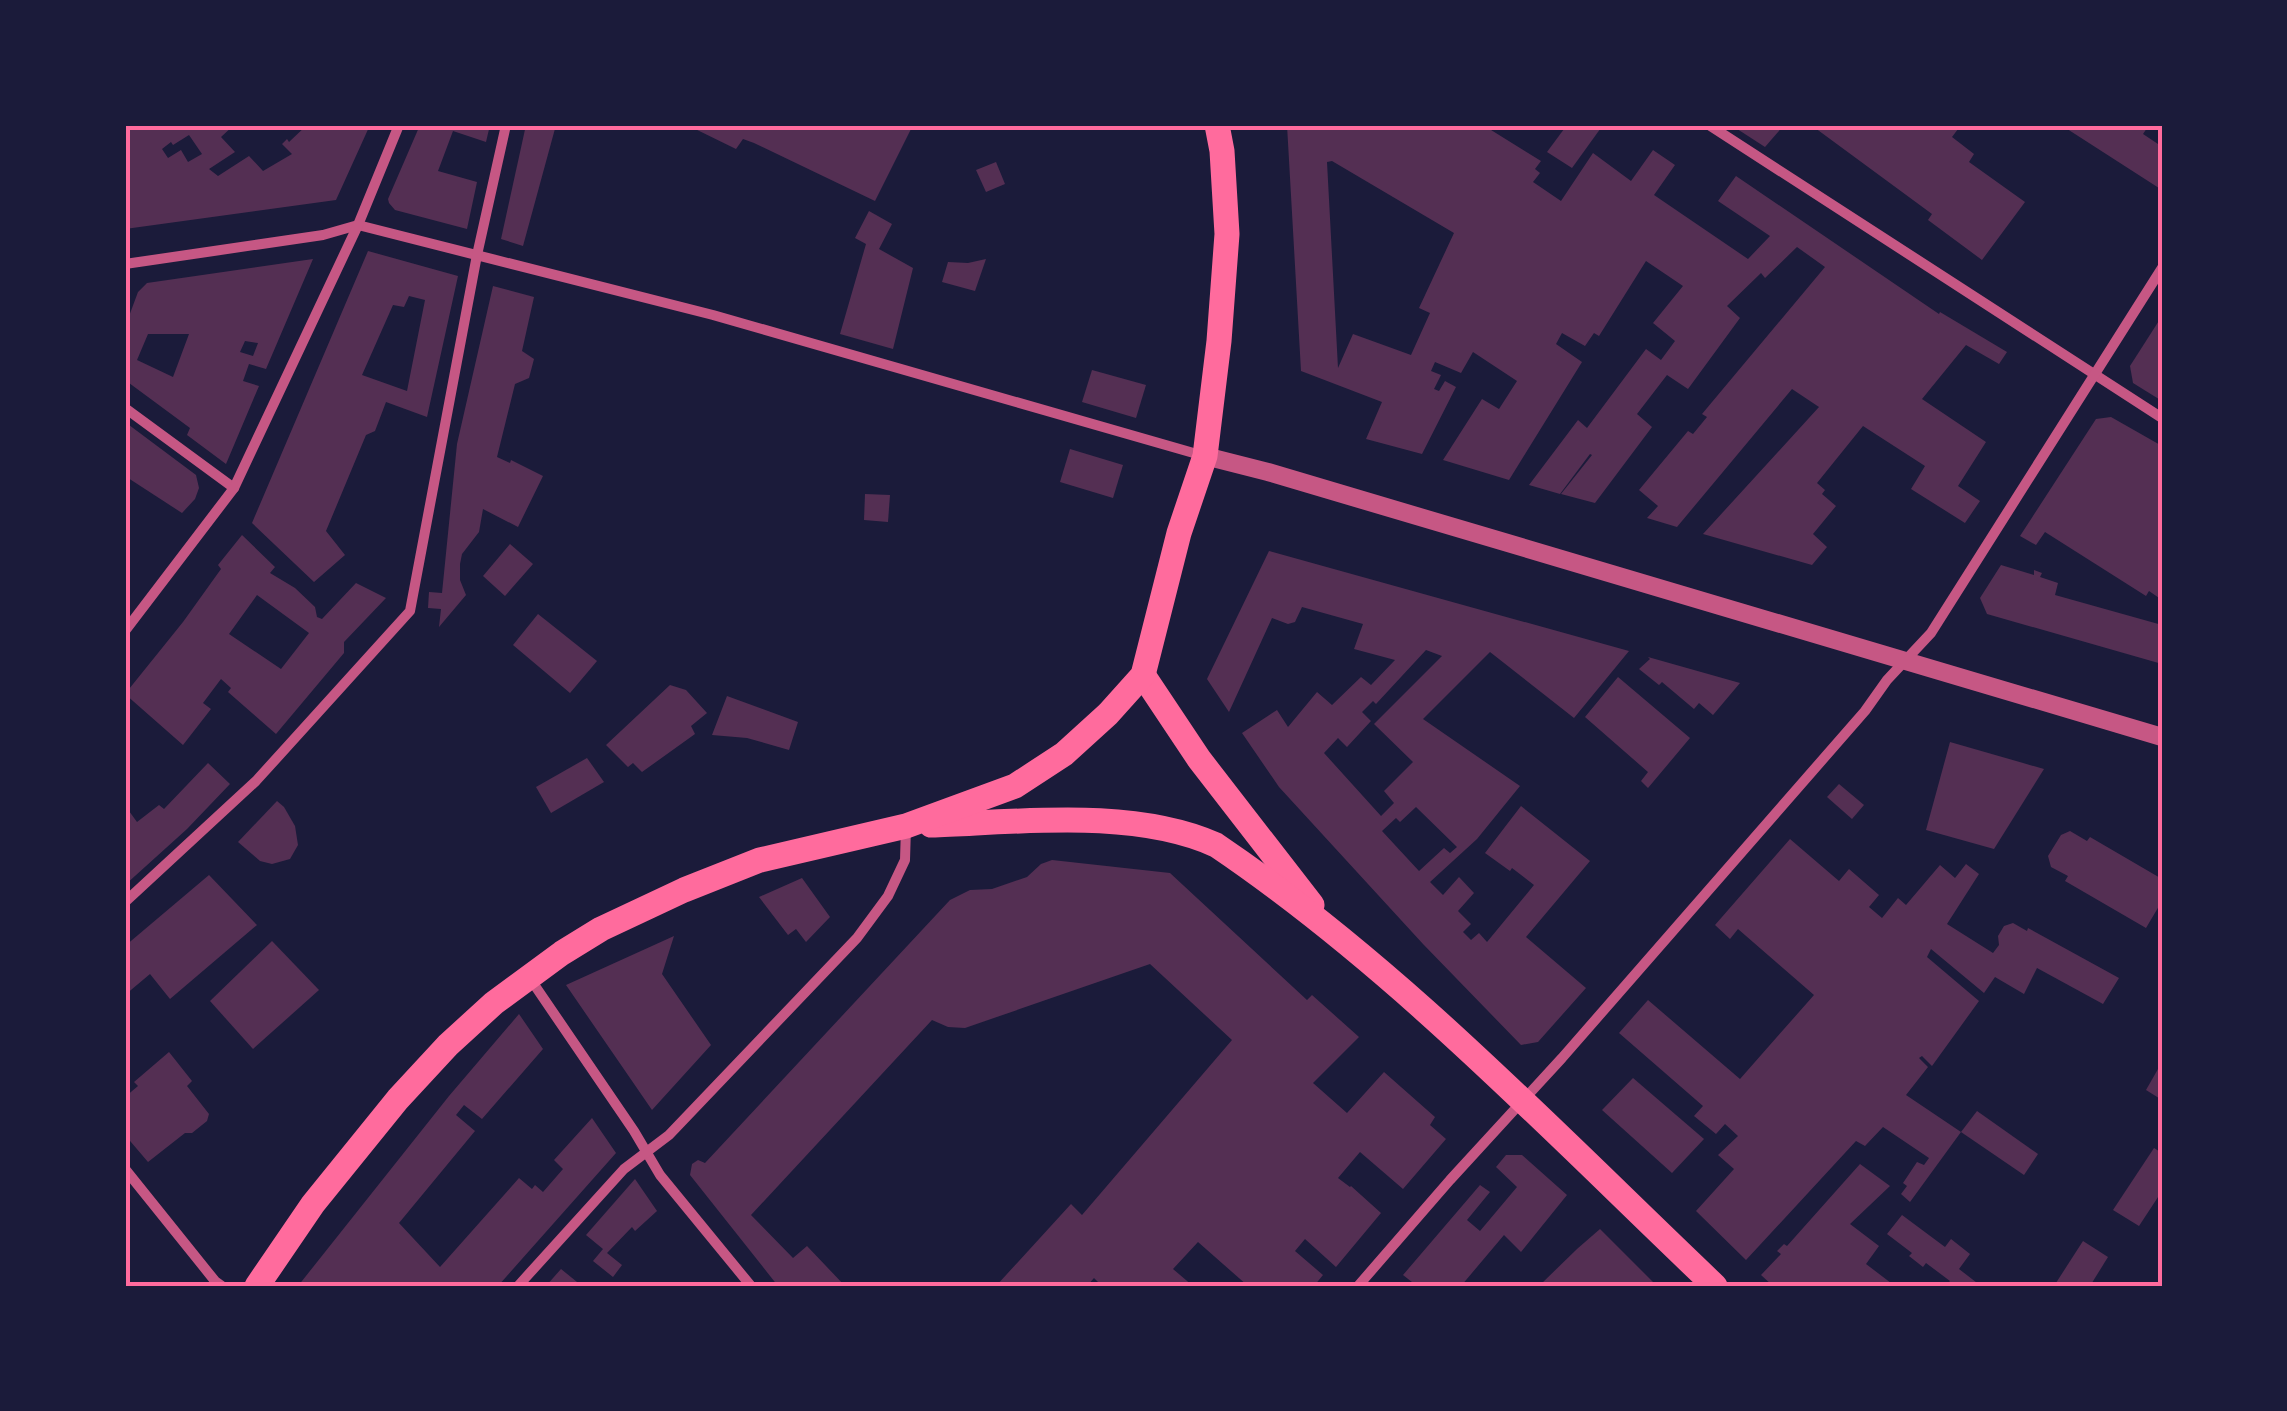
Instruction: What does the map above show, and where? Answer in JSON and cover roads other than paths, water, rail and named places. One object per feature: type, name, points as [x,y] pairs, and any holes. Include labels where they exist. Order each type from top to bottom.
[{"type":"main road","points":[[257,1286],[313,1204],[398,1099],[448,1046],[528,976],[601,929],[760,860],[906,826],[1015,786],[1064,754],[1143,676],[1174,552],[1205,456],[1227,234],[1217,125]]},
{"type":"main road","points":[[1143,676],[1199,760],[1330,928]]},
{"type":"main road","points":[[906,826],[1078,819],[1174,831],[1216,845],[1330,928],[1522,1101],[1715,1286]]},
{"type":"street","points":[[125,631],[234,488],[358,225],[400,125]]},
{"type":"street","points":[[125,902],[256,781],[410,610],[477,255],[506,125]]},
{"type":"street","points":[[1709,125],[2162,418]]},
{"type":"street","points":[[125,264],[323,235],[358,225],[713,315],[1268,472],[2162,737]]},
{"type":"street","points":[[1358,1286],[1852,726],[1904,660],[1931,634],[2162,268]]},
{"type":"street","points":[[125,408],[234,488]]},
{"type":"street","points":[[518,1286],[624,1169],[669,1135],[857,938],[888,896],[905,860],[906,826]]},
{"type":"street","points":[[528,976],[660,1174],[751,1286]]},
{"type":"street","points":[[125,1170],[222,1286]]}]
